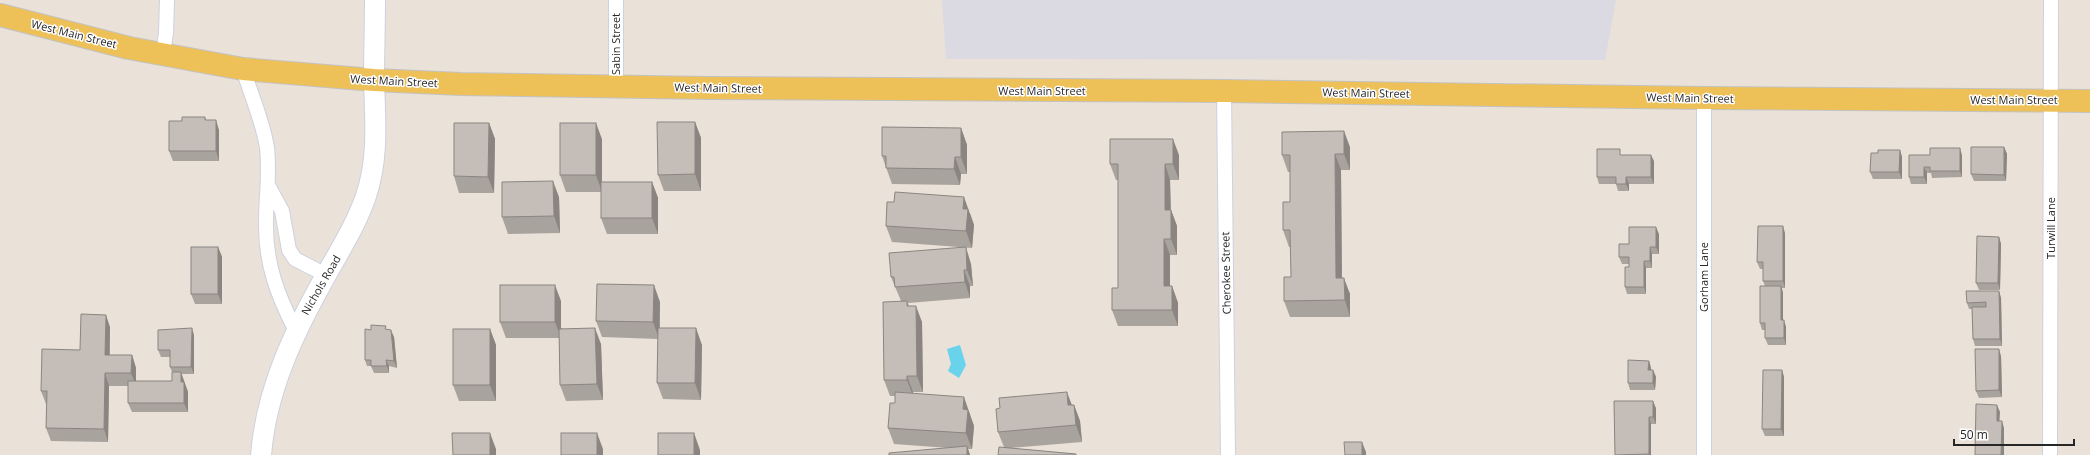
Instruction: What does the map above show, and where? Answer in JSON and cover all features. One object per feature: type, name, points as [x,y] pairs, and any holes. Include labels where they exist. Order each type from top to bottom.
[{"type":"main road","name":"West Main Street","points":[[0,15],[129,48],[163,53],[243,69],[374,80],[461,84],[616,87],[1224,91],[1704,98],[2090,101]]},
{"type":"street","points":[[163,53],[166,33],[167,0]]},
{"type":"street","name":"Nichols Road","points":[[261,455],[262,440],[270,402],[296,331],[349,236],[373,175],[376,152],[374,80],[375,0]]},
{"type":"street","name":"Sabin Street","points":[[616,0],[616,87]]},
{"type":"street","name":"Turwill Lane","points":[[2050,455],[2052,100],[2051,0]]},
{"type":"street","points":[[243,69],[262,123],[267,149],[269,187],[266,236],[272,275],[277,292],[296,331]]},
{"type":"street","name":"Cherokee Street","points":[[1224,91],[1228,455]]},
{"type":"street","name":"Gorham Lane","points":[[1704,98],[1704,455]]},
{"type":"street","points":[[269,187],[282,211],[289,250],[295,259],[326,275]]},
{"type":"shaded area","points":[[942,0],[1616,0],[1605,60],[946,59]]},
{"type":"water","points":[[960,345],[966,365],[959,378],[948,371],[951,364],[947,349]]},
{"type":"building","points":[[182,117],[205,117],[205,120],[216,120],[216,151],[169,151],[169,121],[182,121]]},
{"type":"building","points":[[657,122],[695,122],[695,174],[658,175]]},
{"type":"building","points":[[454,123],[489,123],[488,177],[454,176]]},
{"type":"building","points":[[560,123],[596,123],[596,175],[560,175]]},
{"type":"building","points":[[882,127],[961,128],[961,157],[955,157],[954,169],[886,168],[886,156],[882,156]]},
{"type":"building","points":[[1344,131],[1344,154],[1335,154],[1336,278],[1344,278],[1345,300],[1284,301],[1284,277],[1291,277],[1290,230],[1283,230],[1283,202],[1290,202],[1290,155],[1282,155],[1282,132]]},
{"type":"building","points":[[1110,139],[1173,139],[1173,164],[1165,164],[1165,210],[1171,210],[1171,239],[1164,239],[1164,286],[1172,286],[1172,310],[1112,310],[1112,288],[1118,288],[1118,164],[1110,164]]},
{"type":"building","points":[[1971,147],[2004,147],[2004,175],[1971,174]]},
{"type":"building","points":[[1930,148],[1960,148],[1960,171],[1930,171],[1930,167],[1924,167],[1924,177],[1909,177],[1909,155],[1930,155]]},
{"type":"building","points":[[1597,149],[1620,149],[1620,155],[1651,155],[1651,177],[1626,177],[1626,184],[1616,184],[1616,177],[1597,177]]},
{"type":"building","points":[[1878,150],[1900,150],[1899,172],[1870,172],[1871,153],[1878,153]]},
{"type":"building","points":[[553,181],[554,216],[502,217],[502,182]]},
{"type":"building","points":[[601,182],[652,182],[652,218],[601,218]]},
{"type":"building","points":[[895,192],[964,197],[963,209],[968,209],[966,231],[886,226],[887,202],[894,202]]},
{"type":"building","points":[[1758,226],[1783,226],[1783,281],[1763,281],[1763,262],[1757,262]]},
{"type":"building","points":[[1629,227],[1656,227],[1656,247],[1650,247],[1650,261],[1644,261],[1644,287],[1625,287],[1625,267],[1629,267],[1629,257],[1619,257],[1619,244],[1629,244]]},
{"type":"building","points":[[1977,236],[1999,237],[1998,283],[1976,283]]},
{"type":"building","points":[[191,247],[218,247],[218,294],[191,294]]},
{"type":"building","points":[[966,247],[967,270],[964,270],[965,282],[895,287],[894,277],[891,277],[889,253]]},
{"type":"building","points":[[597,284],[654,285],[653,322],[596,321]]},
{"type":"building","points":[[500,285],[555,285],[555,322],[500,322]]},
{"type":"building","points":[[1760,286],[1781,286],[1781,320],[1784,320],[1784,338],[1765,338],[1765,323],[1760,323]]},
{"type":"building","points":[[1966,291],[1999,291],[2000,339],[1973,339],[1972,307],[1986,307],[1986,302],[1967,303]]},
{"type":"building","points":[[907,301],[907,306],[916,306],[917,376],[907,376],[907,380],[884,380],[883,302]]},
{"type":"building","points":[[81,314],[106,315],[105,355],[132,355],[131,373],[105,373],[104,429],[46,428],[47,391],[41,391],[42,349],[80,350]]},
{"type":"building","points":[[371,325],[386,326],[385,329],[391,330],[394,361],[386,360],[387,366],[371,366],[371,360],[365,360],[365,329],[371,330]]},
{"type":"building","points":[[192,328],[191,367],[170,367],[170,350],[158,350],[158,330]]},
{"type":"building","points":[[595,328],[597,384],[560,385],[559,329]]},
{"type":"building","points":[[658,328],[696,328],[695,383],[657,383]]},
{"type":"building","points":[[453,329],[490,329],[490,385],[453,385]]},
{"type":"building","points":[[1975,349],[1999,349],[1999,390],[1976,391]]},
{"type":"building","points":[[1628,360],[1649,361],[1648,370],[1653,370],[1653,383],[1628,383]]},
{"type":"building","points":[[1763,370],[1782,370],[1781,429],[1762,429]]},
{"type":"building","points":[[172,372],[181,372],[181,382],[184,382],[184,403],[128,403],[128,381],[172,381]]},
{"type":"building","points":[[895,392],[964,397],[963,409],[968,410],[966,433],[888,428],[890,403],[895,403]]},
{"type":"building","points":[[1067,392],[1068,405],[1074,405],[1076,425],[998,432],[996,409],[1000,408],[999,398]]},
{"type":"building","points":[[1614,401],[1653,401],[1653,417],[1649,417],[1649,454],[1615,455]]},
{"type":"building","points":[[1976,404],[1997,405],[1997,421],[2002,421],[2001,455],[1975,455]]},
{"type":"building","points":[[452,433],[490,433],[490,455],[453,455]]},
{"type":"building","points":[[561,433],[597,433],[597,455],[561,455]]},
{"type":"building","points":[[658,433],[694,433],[694,455],[658,455]]},
{"type":"building","points":[[1344,442],[1362,442],[1362,455],[1345,455]]},
{"type":"building","points":[[967,446],[967,455],[889,455],[889,453]]},
{"type":"building","points":[[999,447],[1076,454],[1076,455],[998,455]]}]
